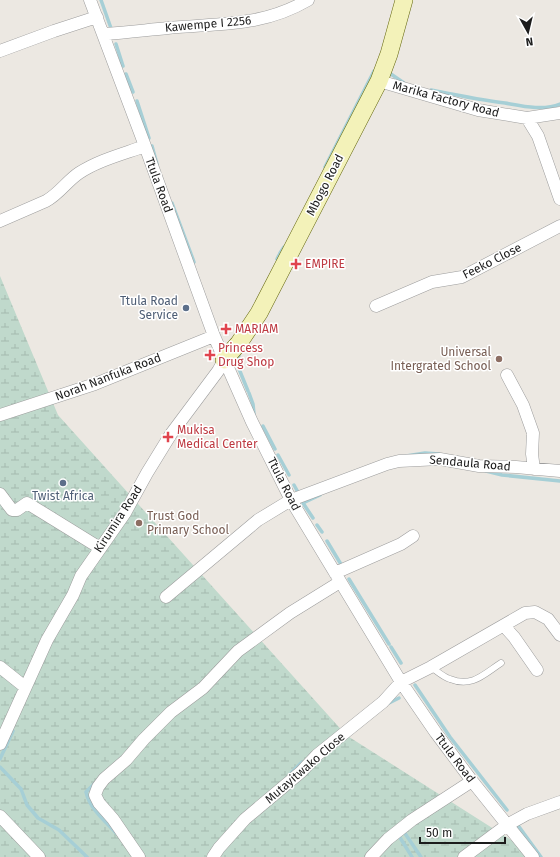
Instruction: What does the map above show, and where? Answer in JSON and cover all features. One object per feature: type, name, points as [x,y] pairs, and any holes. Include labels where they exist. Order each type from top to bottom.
[{"type":"street","name":"Ttula Road","points":[[90,0],[104,34],[214,336],[252,422],[291,500],[402,682],[436,733],[472,781],[533,857]]},
{"type":"street","name":"Kawempe I 2256","points":[[104,34],[217,25],[264,19],[282,13],[308,0]]},
{"type":"street","name":"Mbogo Road","points":[[224,360],[240,343],[259,313],[379,81],[404,0]]},
{"type":"street","points":[[0,51],[97,17]]},
{"type":"street","name":"Marika Factory Road","points":[[379,81],[478,110],[527,118],[560,112]]},
{"type":"street","points":[[527,118],[538,136],[560,199]]},
{"type":"street","points":[[0,221],[52,198],[79,173],[145,146]]},
{"type":"street","name":"Feeko Close","points":[[376,306],[432,282],[462,277],[560,226]]},
{"type":"street","name":"Norah Nanfuka Road","points":[[0,415],[95,384],[214,336]]},
{"type":"street","name":"Kirumira Road","points":[[0,744],[24,694],[25,687],[47,640],[81,576],[125,512],[171,434],[218,371],[224,360]]},
{"type":"street","points":[[507,375],[522,405],[533,433],[532,454],[534,469]]},
{"type":"street","name":"Sendaula Road","points":[[166,597],[258,520],[291,500],[387,464],[399,461],[440,459],[478,466],[516,467],[560,471]]},
{"type":"street","points":[[0,494],[12,510],[17,510],[27,503],[100,548]]},
{"type":"street","points":[[139,857],[113,818],[99,803],[95,795],[98,787],[104,779],[126,760],[144,739],[171,712],[203,688],[238,651],[338,577],[401,544],[413,536]]},
{"type":"street","name":"Mutayitwako Close","points":[[213,857],[219,848],[246,819],[301,772],[317,755],[383,702],[402,682],[525,613],[535,612],[548,619],[560,635]]},
{"type":"street","points":[[504,626],[514,637],[537,670]]},
{"type":"street","points":[[0,667],[25,687]]},
{"type":"street","points":[[371,857],[388,839],[412,820],[472,781]]},
{"type":"street","points":[[464,857],[507,825],[527,814],[560,802]]},
{"type":"street","points":[[0,816],[39,857]]},
{"type":"lane","points":[[431,667],[449,679],[466,683],[479,678],[501,663]]},
{"type":"green space","points":[[0,276],[58,415],[346,735],[538,857],[0,857]]},
{"type":"waterway","points":[[101,0],[112,31]]},
{"type":"waterway","points":[[116,44],[123,66]]},
{"type":"waterway","points":[[325,167],[374,71]]},
{"type":"waterway","points":[[388,72],[404,83]]},
{"type":"waterway","points":[[126,74],[133,92]]},
{"type":"waterway","points":[[431,90],[477,99],[540,108],[560,104]]},
{"type":"waterway","points":[[137,101],[149,138]]},
{"type":"waterway","points":[[152,146],[157,164]]},
{"type":"waterway","points":[[172,203],[194,262]]},
{"type":"waterway","points":[[280,253],[284,247]]},
{"type":"waterway","points":[[277,259],[279,255]]},
{"type":"waterway","points":[[239,355],[237,364],[248,391]]},
{"type":"waterway","points":[[249,393],[253,404],[254,414]]},
{"type":"waterway","points":[[263,426],[275,449]]},
{"type":"waterway","points":[[406,456],[425,453],[439,454]]},
{"type":"waterway","points":[[278,455],[289,475]]},
{"type":"waterway","points":[[486,471],[502,475],[560,481]]},
{"type":"waterway","points":[[294,485],[299,494]]},
{"type":"waterway","points":[[313,518],[303,503],[320,495]]},
{"type":"waterway","points":[[317,525],[322,532]]},
{"type":"waterway","points":[[327,541],[342,566]]},
{"type":"waterway","points":[[349,579],[389,644]]},
{"type":"waterway","points":[[391,647],[401,663]]},
{"type":"waterway","points":[[415,685],[450,737],[507,810]]},
{"type":"waterway","points":[[389,703],[399,698]]},
{"type":"waterway","points":[[0,759],[13,731]]},
{"type":"waterway","points":[[291,773],[302,762]]},
{"type":"waterway","points":[[0,767],[21,789],[27,805],[38,818],[59,830],[87,857]]},
{"type":"waterway","points":[[95,783],[86,792],[88,798],[98,814],[116,833]]},
{"type":"waterway","points":[[519,823],[517,824],[541,857]]},
{"type":"waterway","points":[[404,832],[421,857]]},
{"type":"waterway","points":[[399,836],[412,857]]},
{"type":"place","name":"EMPIRE","points":[[296,264]]},
{"type":"place","name":"Ttula Road Service","points":[[186,308]]},
{"type":"place","name":"MARIAM","points":[[226,329]]},
{"type":"place","name":"Princess Drug Shop","points":[[210,355]]},
{"type":"place","name":"Universal Intergrated School","points":[[499,359]]},
{"type":"place","name":"Mukisa Medical Center","points":[[168,437]]},
{"type":"place","name":"Twist Africa","points":[[63,483]]},
{"type":"place","name":"Trust God Primary School","points":[[139,523]]}]
